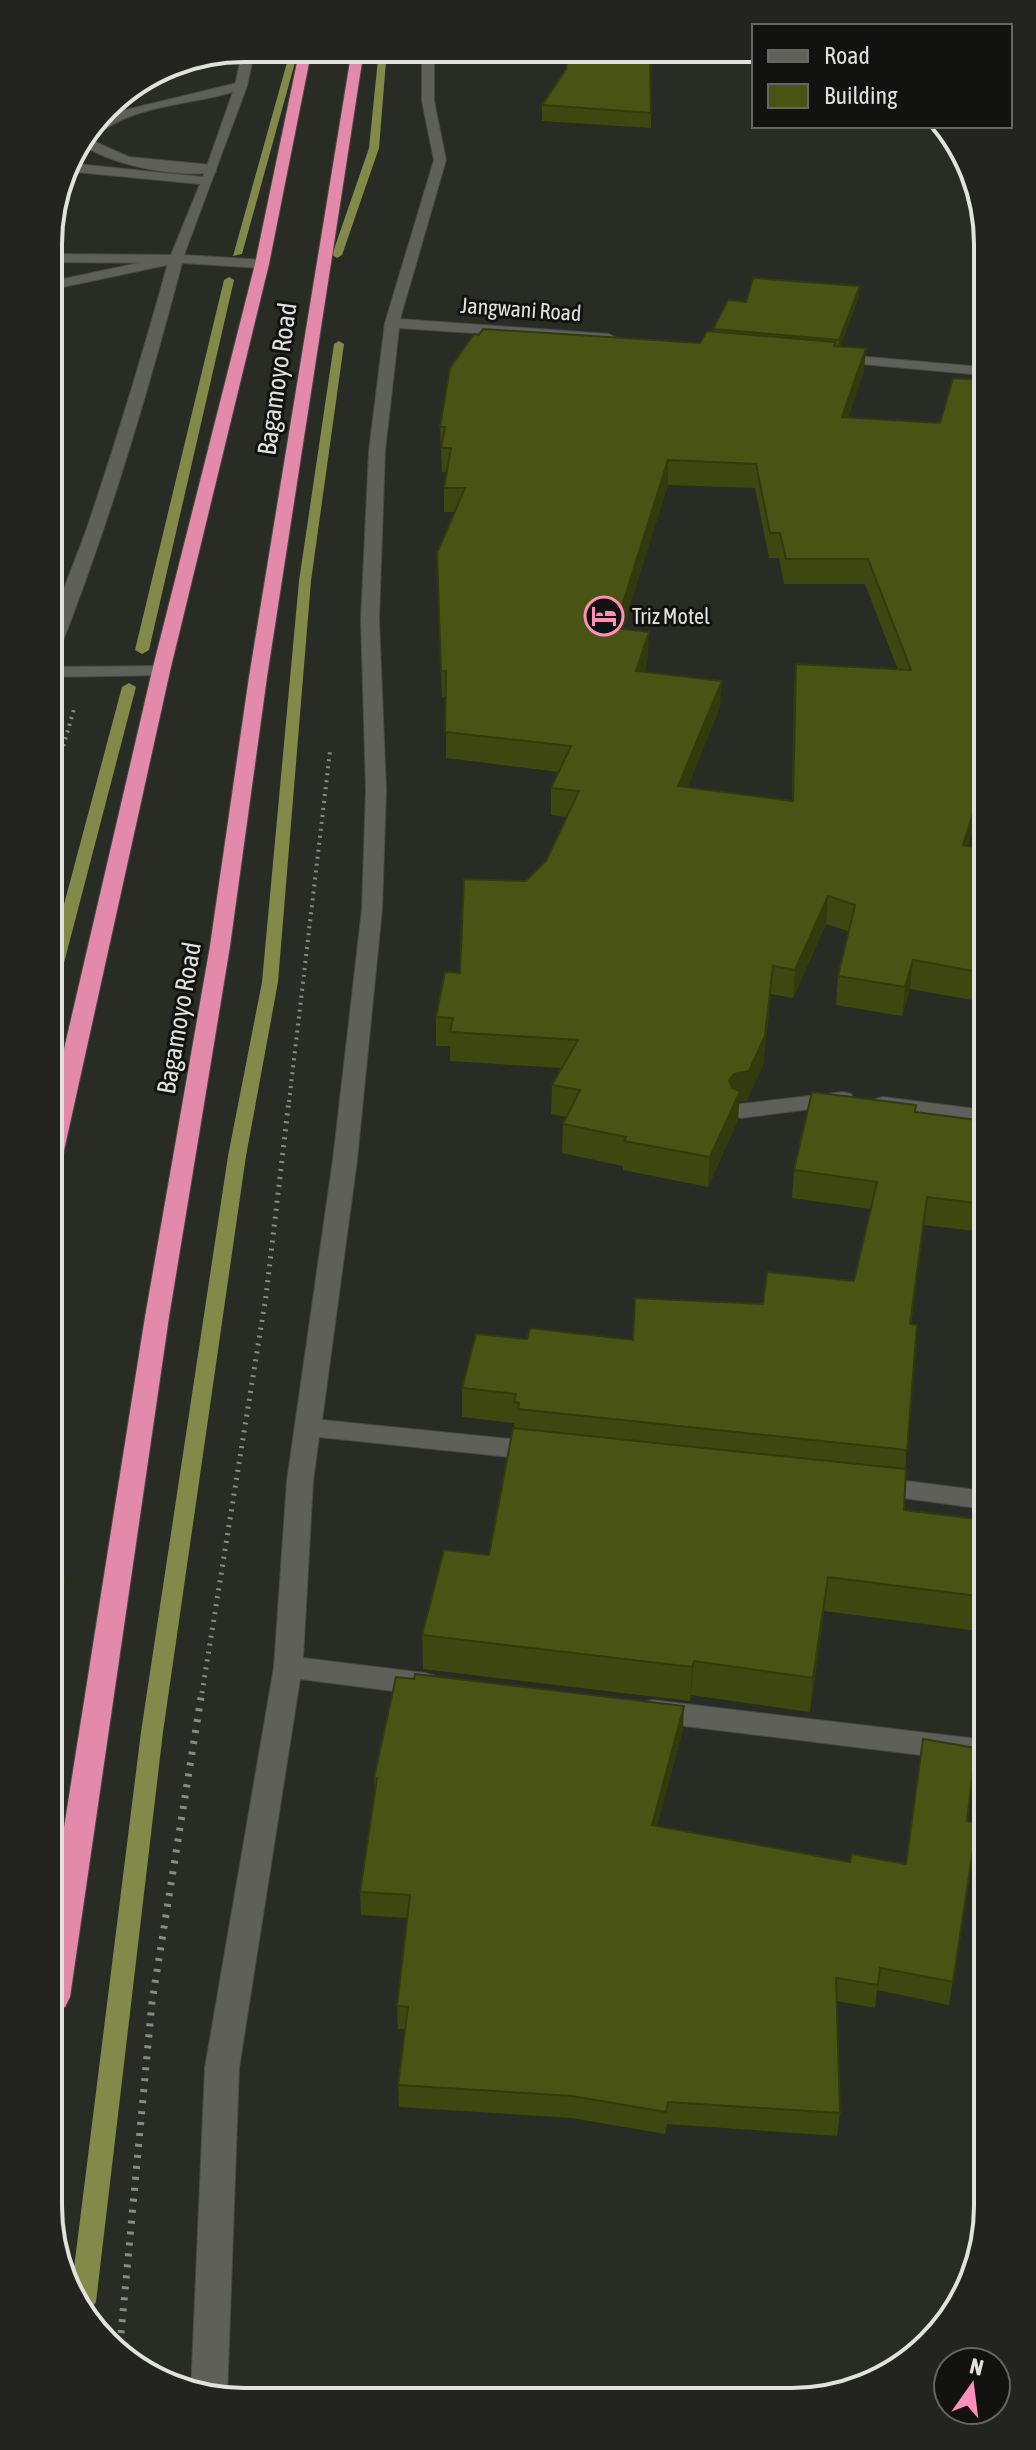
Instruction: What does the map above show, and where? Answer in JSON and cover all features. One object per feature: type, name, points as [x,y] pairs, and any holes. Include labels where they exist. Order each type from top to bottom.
[{"type":"highway","name":"Bagamoyo Road","points":[[62,1107],[161,671],[262,264],[303,62]]},
{"type":"highway","name":"Bagamoyo Road","points":[[62,1944],[157,1317],[220,946],[258,677],[356,62]]},
{"type":"street","points":[[62,621],[81,573],[140,392],[176,259],[241,86],[246,62]]},
{"type":"street","points":[[210,2384],[222,2068],[288,1667],[300,1481],[345,1160],[372,909],[376,790],[371,568],[377,451],[392,323],[440,160],[428,101],[428,62]]},
{"type":"street","points":[[111,119],[134,111],[226,93],[241,86]]},
{"type":"street","points":[[91,146],[97,152],[120,158],[209,175]]},
{"type":"street","points":[[79,168],[209,175]]},
{"type":"street","points":[[62,258],[176,259],[262,264]]},
{"type":"street","points":[[62,283],[176,259]]},
{"type":"street","name":"Jangwani Road","points":[[392,323],[627,339]]},
{"type":"street","points":[[821,357],[974,370]]},
{"type":"street","points":[[62,672],[161,671]]},
{"type":"street","points":[[741,1111],[835,1098],[974,1116]]},
{"type":"street","points":[[307,1427],[571,1454]]},
{"type":"street","points":[[850,1483],[974,1499]]},
{"type":"street","points":[[288,1667],[447,1686]]},
{"type":"street","points":[[621,1707],[974,1751]]},
{"type":"path","points":[[62,751],[76,702],[89,671]]},
{"type":"path","points":[[120,2339],[152,2002],[266,1296],[330,749]]},
{"type":"building","points":[[567,62],[650,62],[651,113],[542,105],[566,69]]},
{"type":"building","points":[[753,278],[860,286],[839,340],[713,329],[728,300],[746,302]]},
{"type":"building","points":[[483,329],[700,343],[707,331],[835,342],[834,346],[866,348],[842,417],[940,423],[953,378],[974,379],[974,810],[963,845],[974,847],[974,971],[913,960],[905,987],[838,976],[855,905],[828,896],[795,970],[773,966],[765,1036],[749,1071],[734,1074],[729,1080],[732,1088],[740,1091],[710,1157],[624,1141],[626,1137],[563,1124],[580,1090],[552,1085],[578,1040],[450,1032],[453,1018],[436,1017],[445,972],[460,973],[464,879],[526,881],[546,861],[579,791],[551,788],[571,746],[445,732],[446,671],[441,671],[437,553],[465,488],[444,488],[451,448],[441,448],[445,427],[440,427],[450,368],[474,334],[479,335]],"holes":[[[668,460],[756,464],[770,533],[780,533],[786,559],[868,559],[911,670],[796,664],[793,801],[678,786],[722,681],[636,671],[649,632],[615,628]]]},
{"type":"building","points":[[812,1092],[916,1105],[915,1112],[974,1120],[974,1203],[927,1197],[910,1324],[917,1325],[907,1450],[518,1409],[519,1403],[514,1402],[516,1394],[462,1388],[476,1334],[527,1339],[530,1328],[633,1340],[635,1298],[763,1304],[767,1272],[854,1281],[877,1182],[794,1170]]},
{"type":"building","points":[[513,1428],[906,1469],[904,1510],[974,1519],[974,1595],[828,1577],[813,1678],[694,1661],[692,1667],[422,1635],[444,1550],[489,1555]]},
{"type":"building","points":[[415,1674],[684,1706],[652,1825],[850,1862],[852,1854],[906,1864],[923,1739],[974,1748],[967,1821],[974,1822],[974,1843],[953,1982],[880,1968],[878,1985],[836,1978],[840,2113],[668,2102],[666,2112],[572,2096],[398,2085],[408,2007],[397,2006],[410,1895],[360,1892],[377,1778],[374,1778],[396,1677],[414,1679]]},
{"type":"waterway","points":[[237,254],[291,62]]},
{"type":"waterway","points":[[337,255],[374,148],[382,62]]},
{"type":"waterway","points":[[142,650],[229,280]]},
{"type":"waterway","points":[[84,2293],[152,1732],[237,1156],[270,982],[305,581],[339,344]]},
{"type":"waterway","points":[[62,940],[129,687]]},
{"type":"place","name":"Triz Motel","points":[[604,616]]}]
